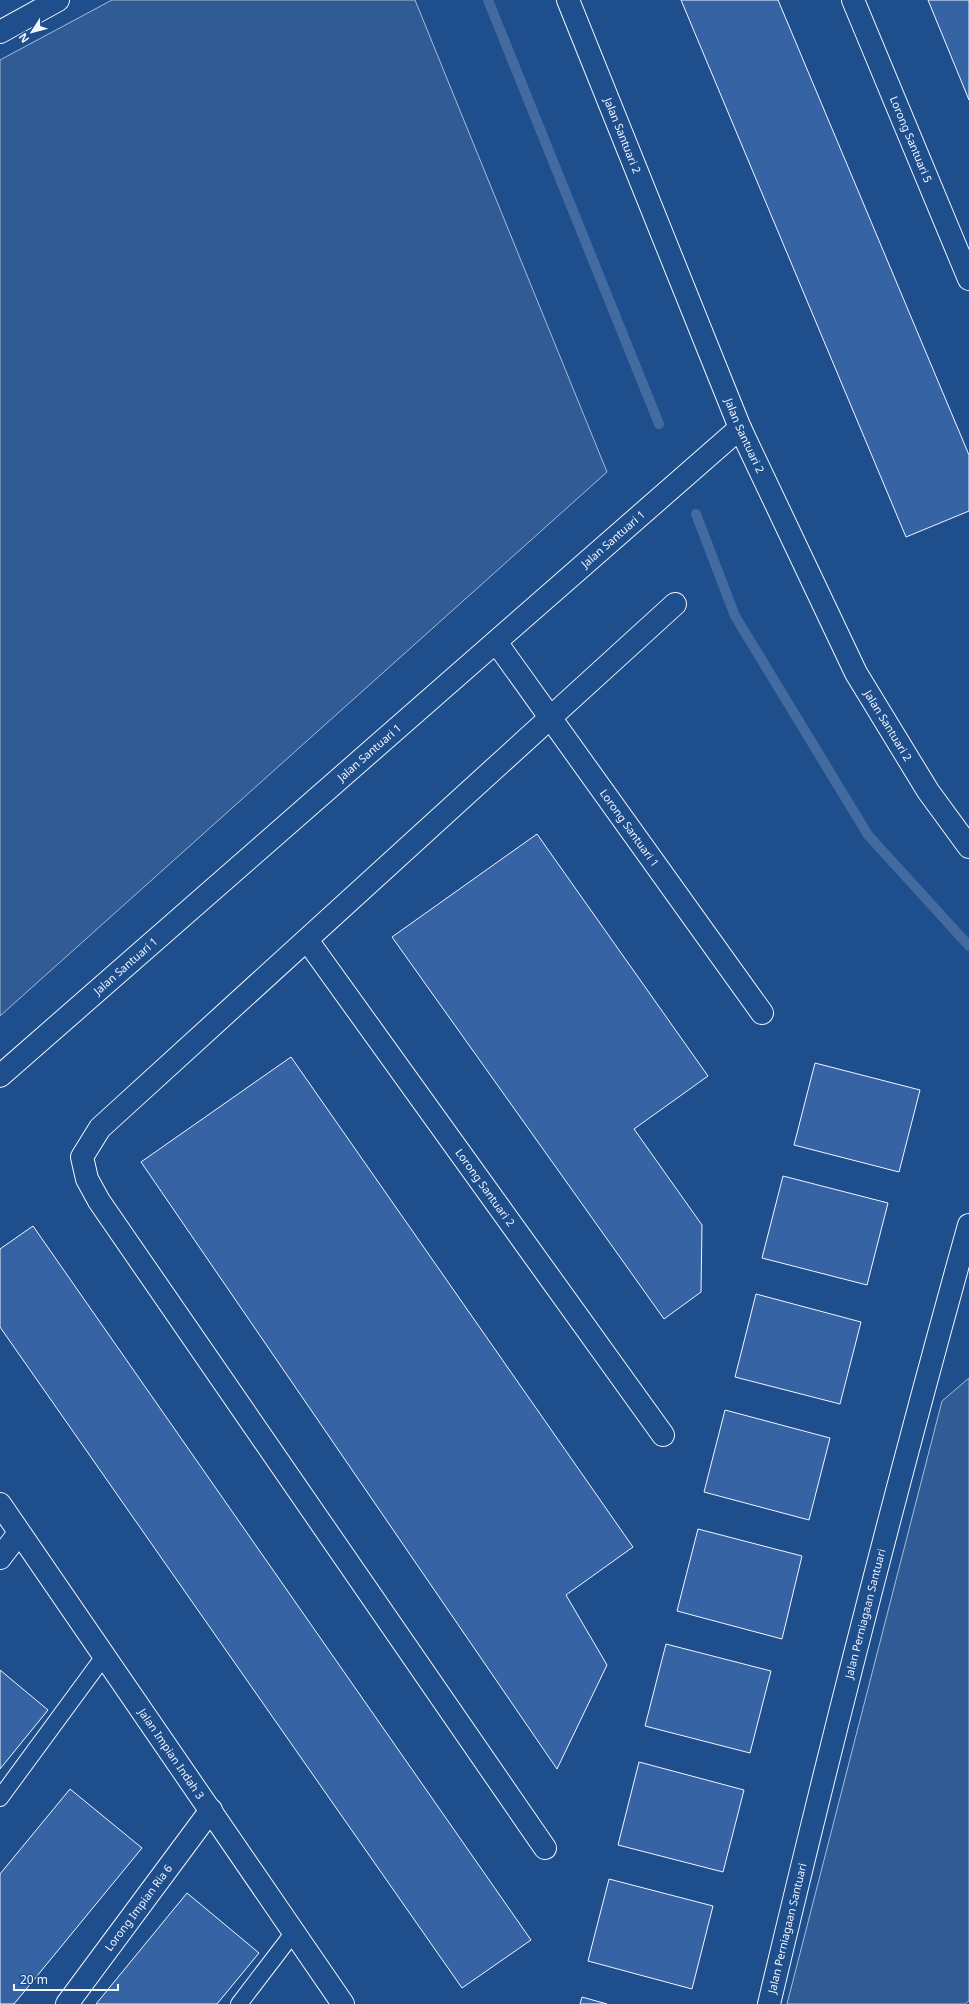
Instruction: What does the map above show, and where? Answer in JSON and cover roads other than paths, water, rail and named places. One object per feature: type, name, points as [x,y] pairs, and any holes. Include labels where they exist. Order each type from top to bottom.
[{"type":"street","points":[[0,32],[58,0]]},
{"type":"street","name":"Jalan Santuari 2","points":[[568,0],[740,428],[856,673],[928,792],[969,847]]},
{"type":"street","name":"Lorong Santuari 5","points":[[853,0],[969,279]]},
{"type":"street","name":"Jalan Santuari 1","points":[[0,1076],[740,428]]},
{"type":"street","points":[[545,1848],[103,1208],[87,1179],[82,1157],[100,1128],[675,604]]},
{"type":"street","name":"Lorong Santuari 1","points":[[496,642],[549,719],[762,1013]]},
{"type":"street","name":"Lorong Santuari 2","points":[[307,940],[663,1435]]},
{"type":"street","name":"Jalan Perniagaan Santuari","points":[[769,2004],[810,1830],[890,1517],[963,1275],[969,1225]]},
{"type":"street","name":"Jalan Impian Indah 3","points":[[0,1504],[343,2004]]},
{"type":"street","points":[[0,1558],[19,1533]]},
{"type":"street","name":"Lorong Impian Ria 6","points":[[66,2004],[211,1810]]},
{"type":"lane","points":[[0,1798],[105,1655]]},
{"type":"lane","points":[[239,2004],[294,1932]]},
{"type":"waterway","points":[[488,0],[659,424]]},
{"type":"waterway","points":[[696,514],[735,616],[868,835],[969,946]]}]
